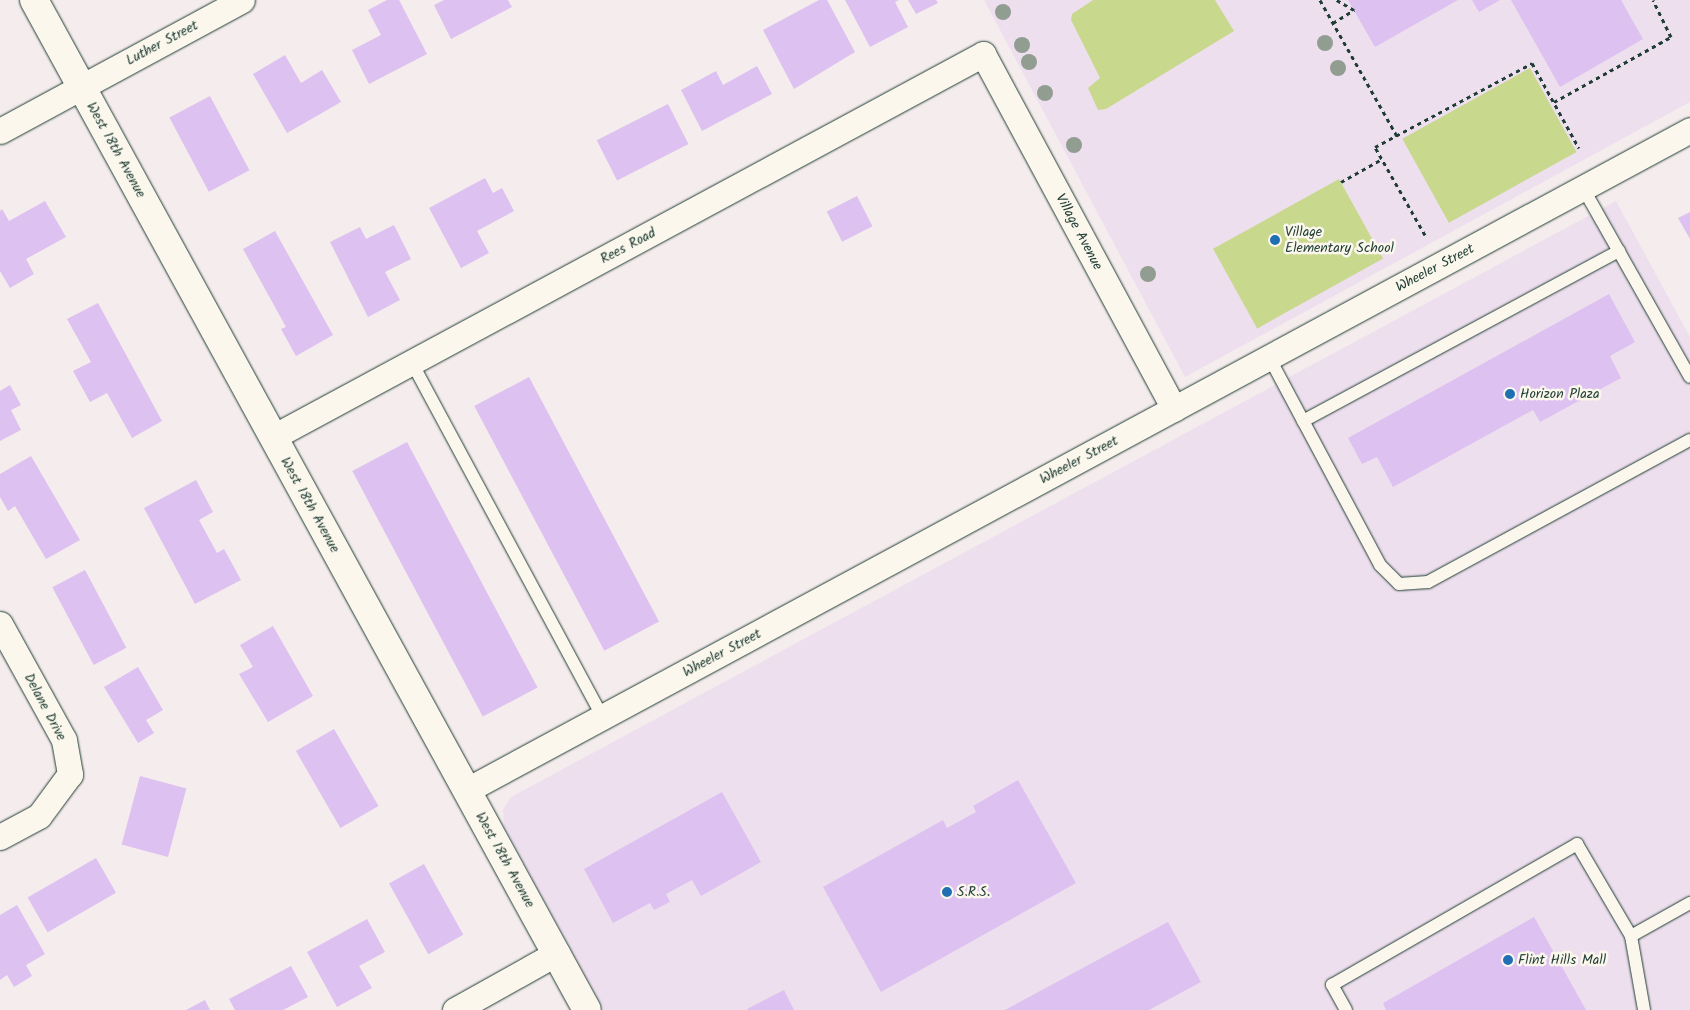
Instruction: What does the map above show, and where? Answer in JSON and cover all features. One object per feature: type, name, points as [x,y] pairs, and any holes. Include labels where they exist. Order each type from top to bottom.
[{"type":"street","name":"West 18th Avenue","points":[[34,0],[587,1010]]},
{"type":"street","name":"Luther Street","points":[[0,131],[242,0]]},
{"type":"street","name":"Rees Road","points":[[273,437],[983,54]]},
{"type":"street","name":"Village Avenue","points":[[983,54],[1174,409]]},
{"type":"street","name":"Wheeler Street","points":[[467,790],[1690,130]]},
{"type":"street","name":"Delane Drive","points":[[0,624],[64,740],[70,774],[39,816],[0,837]]},
{"type":"street","points":[[455,1010],[557,953]]},
{"type":"lane","points":[[1584,188],[1690,377]]},
{"type":"lane","points":[[1303,421],[1619,251]]},
{"type":"lane","points":[[1269,357],[1380,565],[1399,584],[1428,582],[1690,440]]},
{"type":"lane","points":[[412,362],[603,717]]},
{"type":"lane","points":[[1346,1010],[1332,985],[1576,844],[1631,936],[1644,1010]]},
{"type":"lane","points":[[1631,936],[1690,903]]},
{"type":"path","points":[[1320,0],[1397,136]]},
{"type":"path","points":[[1333,23],[1354,10],[1337,0]]},
{"type":"path","points":[[1554,102],[1671,37],[1653,0]]},
{"type":"path","points":[[1425,235],[1376,147],[1532,63],[1579,148]]},
{"type":"path","points":[[1341,182],[1382,159]]},
{"type":"shaded area","name":"Village Elementary School","points":[[984,0],[1690,0],[1690,102],[1185,377]]},
{"type":"shaded area","points":[[1616,201],[1690,337],[1690,1010],[604,1010],[504,827],[503,810],[511,797]]},
{"type":"green space","points":[[1093,0],[1215,0],[1234,31],[1106,109],[1098,110],[1088,88],[1100,78],[1071,20],[1072,14]]},
{"type":"green space","points":[[1530,68],[1577,152],[1449,223],[1402,139]]},
{"type":"green space","points":[[1339,179],[1383,259],[1257,328],[1213,249]]},
{"type":"building","points":[[387,0],[399,0],[427,54],[369,84],[352,50],[381,35],[368,10]]},
{"type":"building","points":[[444,0],[508,0],[512,7],[451,39],[434,5]]},
{"type":"building","points":[[819,0],[827,0],[855,52],[794,89],[763,30]]},
{"type":"building","points":[[845,0],[899,0],[895,2],[908,27],[870,47]]},
{"type":"building","points":[[908,0],[936,0],[938,3],[916,14]]},
{"type":"building","points":[[1348,0],[1458,0],[1375,47]]},
{"type":"building","points":[[1472,0],[1500,0],[1479,12]]},
{"type":"building","points":[[1511,0],[1621,0],[1643,39],[1560,87]]},
{"type":"building","points":[[285,55],[301,83],[322,70],[341,102],[287,133],[253,74]]},
{"type":"building","points":[[757,66],[772,94],[702,131],[681,90],[716,71],[723,85]]},
{"type":"building","points":[[210,96],[249,170],[209,192],[169,118]]},
{"type":"building","points":[[668,104],[688,144],[617,180],[597,140]]},
{"type":"building","points":[[485,178],[493,193],[502,188],[514,211],[477,231],[489,253],[461,268],[429,208]]},
{"type":"building","points":[[857,196],[872,226],[842,242],[827,211]]},
{"type":"building","points":[[45,201],[66,237],[26,259],[34,274],[10,288],[0,271],[0,211],[2,209],[9,221]]},
{"type":"building","points":[[1690,212],[1690,239],[1678,218]]},
{"type":"building","points":[[394,225],[411,259],[385,272],[400,300],[368,317],[330,242],[360,227],[366,239]]},
{"type":"building","points":[[275,231],[333,335],[296,356],[281,329],[286,327],[243,249]]},
{"type":"building","name":"Horizon Plaza","points":[[1609,294],[1635,342],[1610,356],[1621,378],[1540,422],[1533,410],[1393,487],[1377,457],[1362,464],[1348,438]]},
{"type":"building","points":[[98,303],[162,421],[132,438],[107,393],[90,402],[73,371],[91,362],[67,319]]},
{"type":"building","points":[[529,377],[659,622],[604,651],[474,406]]},
{"type":"building","points":[[10,385],[21,405],[11,410],[21,430],[0,441],[0,391]]},
{"type":"building","points":[[407,442],[538,687],[483,717],[352,471]]},
{"type":"building","points":[[31,456],[80,540],[46,559],[15,506],[8,511],[0,497],[0,474]]},
{"type":"building","points":[[196,480],[213,512],[199,520],[217,553],[224,549],[241,580],[195,604],[144,508]]},
{"type":"building","points":[[85,570],[126,648],[94,665],[52,587]]},
{"type":"building","points":[[273,626],[313,696],[268,722],[239,674],[253,667],[240,645]]},
{"type":"building","points":[[138,667],[163,710],[146,720],[154,733],[138,743],[104,687]]},
{"type":"building","points":[[334,729],[379,806],[340,828],[296,751]]},
{"type":"building","points":[[140,776],[186,788],[168,857],[122,845]]},
{"type":"building","points":[[1018,780],[1076,883],[881,992],[823,887],[943,820],[947,828],[976,812],[973,806]]},
{"type":"building","points":[[722,792],[761,862],[701,896],[692,880],[666,894],[670,902],[654,910],[650,903],[613,923],[584,869]]},
{"type":"building","points":[[96,858],[116,893],[48,932],[28,898]]},
{"type":"building","points":[[424,864],[463,935],[428,954],[389,883]]},
{"type":"building","points":[[17,905],[45,954],[26,965],[32,976],[14,987],[7,975],[0,980],[0,915]]},
{"type":"building","name":"Flint Hills Mall","points":[[1534,917],[1586,1010],[1386,1010],[1383,1003]]},
{"type":"building","points":[[367,919],[385,952],[359,966],[372,988],[337,1007],[307,952]]},
{"type":"building","points":[[1168,922],[1201,982],[1149,1010],[1005,1010]]},
{"type":"building","points":[[291,966],[308,997],[283,1010],[235,1010],[229,999]]},
{"type":"building","points":[[784,990],[794,1010],[747,1009]]},
{"type":"building","points":[[205,1000],[210,1010],[186,1010]]},
{"type":"place","name":"Village Elementary School","points":[[1275,240]]},
{"type":"place","name":"Horizon Plaza","points":[[1510,394]]},
{"type":"place","name":"S.R.S.","points":[[947,892]]},
{"type":"place","name":"Flint Hills Mall","points":[[1508,960]]}]
